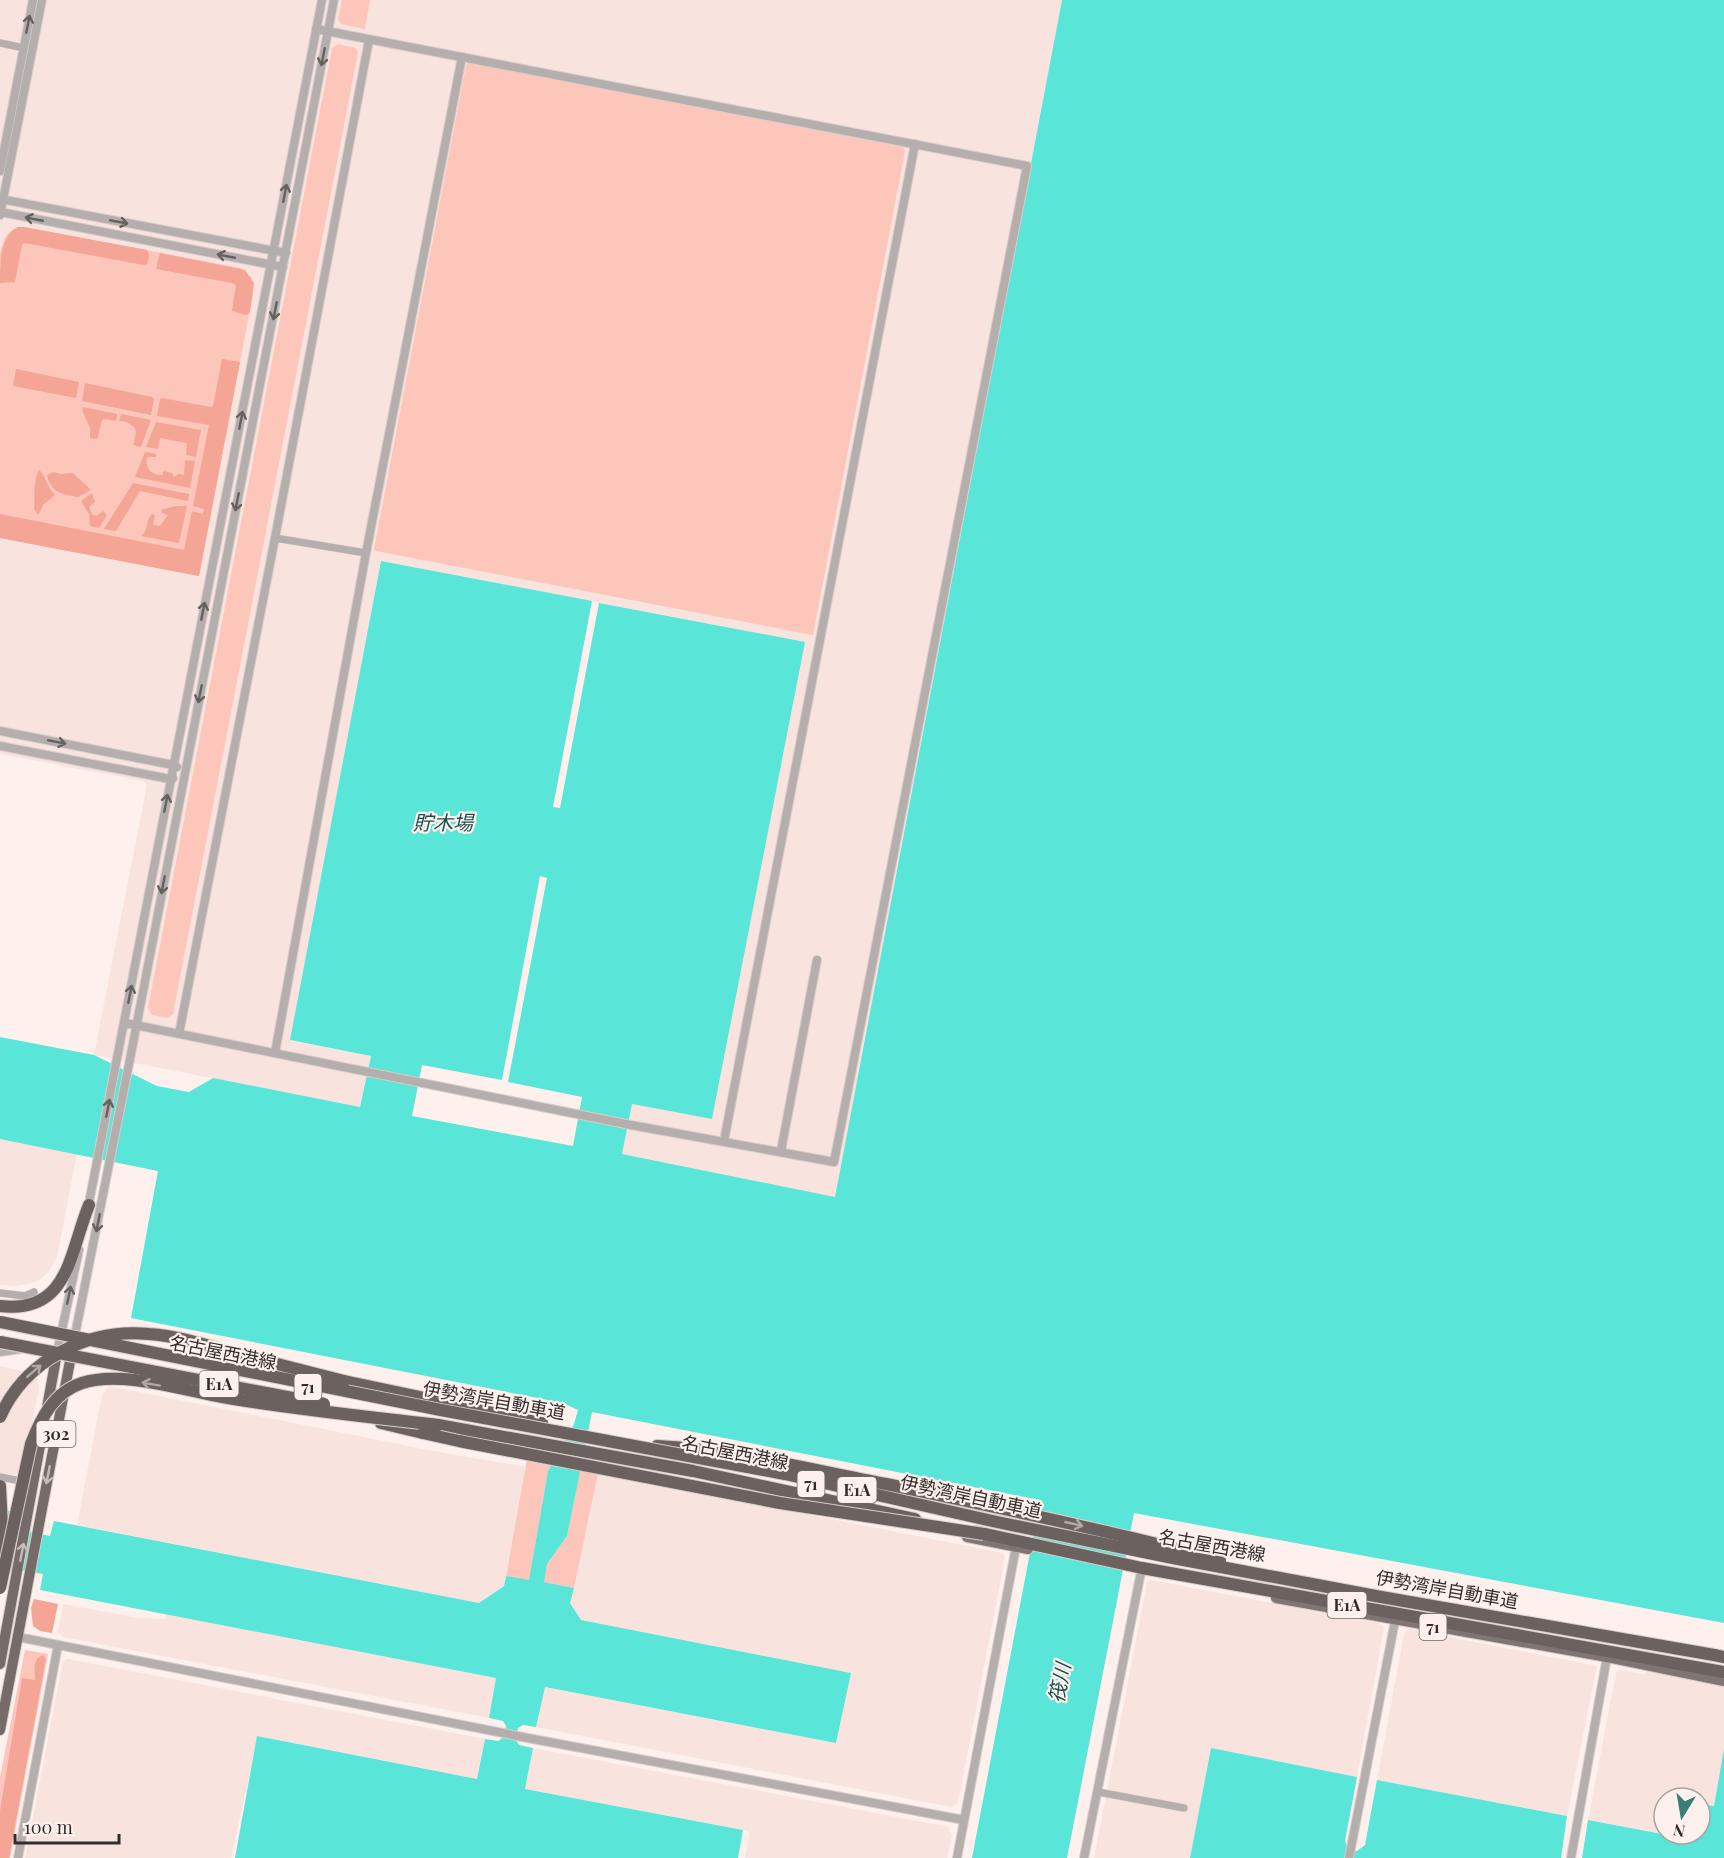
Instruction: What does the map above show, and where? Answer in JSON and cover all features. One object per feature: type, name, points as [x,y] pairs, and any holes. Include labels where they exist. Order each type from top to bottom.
[{"type":"highway","points":[[0,1306],[19,1307],[36,1304],[56,1289],[67,1270],[89,1205]]},
{"type":"highway","name":"伊勢湾岸自動車道","points":[[0,1322],[603,1442],[784,1474],[1173,1558],[1381,1597],[1724,1655]]},
{"type":"highway","points":[[0,1328],[60,1339]]},
{"type":"highway","points":[[0,1417],[17,1388],[55,1355],[99,1337],[138,1333],[183,1340],[344,1381],[547,1424],[603,1442],[731,1453],[1023,1512],[1223,1560],[1334,1583],[1381,1597]]},
{"type":"highway","name":"伊勢湾岸自動車道","points":[[0,1342],[438,1425],[693,1470],[1142,1568],[1724,1672]]},
{"type":"highway","name":"302","points":[[0,1664],[3,1634],[14,1593],[57,1353]]},
{"type":"highway","name":"302","points":[[0,1730],[71,1356]]},
{"type":"highway","points":[[0,1588],[27,1462],[37,1429],[51,1404],[80,1383],[104,1379],[130,1380],[254,1402],[438,1425]]},
{"type":"highway","points":[[330,1410],[459,1442],[769,1501],[984,1534]]},
{"type":"highway","points":[[0,1486],[2,1527],[0,1552]]},
{"type":"main road","name":"名古屋西港線","points":[[60,1339],[1020,1523],[1145,1551],[1724,1655]]},
{"type":"main road","name":"名古屋西港線","points":[[71,1356],[1141,1572],[1724,1681]]},
{"type":"street","points":[[33,0],[28,48],[0,213],[283,267]]},
{"type":"street","points":[[0,171],[28,48],[42,0]]},
{"type":"street","points":[[57,1353],[125,1023],[170,779],[322,0]]},
{"type":"street","points":[[0,1352],[24,1349],[71,1356],[334,0]]},
{"type":"street","points":[[125,1023],[631,1125],[834,1162],[1027,166],[316,29]]},
{"type":"street","points":[[179,1034],[276,538],[369,40]]},
{"type":"street","points":[[0,43],[28,48]]},
{"type":"street","points":[[275,1053],[366,553],[462,57]]},
{"type":"street","points":[[724,1141],[915,144]]},
{"type":"street","points":[[2,199],[286,253]]},
{"type":"street","points":[[276,538],[366,553]]},
{"type":"street","points":[[0,731],[173,765],[184,774]]},
{"type":"street","points":[[0,746],[170,779],[184,774]]},
{"type":"street","points":[[781,1151],[817,960]]},
{"type":"street","points":[[0,1293],[25,1296],[34,1292]]},
{"type":"street","points":[[0,1478],[34,1484]]},
{"type":"street","points":[[957,1858],[1016,1547]]},
{"type":"street","points":[[1084,1858],[1141,1572]]},
{"type":"street","points":[[1349,1858],[1395,1621]]},
{"type":"street","points":[[18,1637],[533,1739],[964,1820]]},
{"type":"street","points":[[18,1858],[58,1645]]},
{"type":"street","points":[[1571,1855],[1607,1658]]},
{"type":"street","points":[[1098,1792],[1184,1808]]},
{"type":"shaded area","points":[[0,0],[1062,0],[835,1197],[622,1154],[632,1104],[712,1119],[804,642],[381,561],[291,1041],[371,1056],[360,1107],[94,1055],[147,785],[143,781],[0,754]]},
{"type":"shaded area","points":[[342,0],[370,0],[365,29],[341,24],[338,19]]},
{"type":"shaded area","points":[[338,44],[356,48],[358,53],[173,1014],[167,1018],[152,1015],[148,1008],[332,48]]},
{"type":"shaded area","points":[[471,62],[903,147],[905,151],[813,635],[374,549],[466,65]]},
{"type":"shaded area","points":[[18,227],[241,268],[252,278],[253,294],[199,576],[0,538],[0,255],[5,238]]},
{"type":"shaded area","points":[[18,227],[147,250],[149,255],[147,264],[24,243],[15,282],[0,283],[4,243],[12,231]]},
{"type":"shaded area","points":[[160,253],[245,270],[254,283],[250,312],[246,315],[232,311],[236,285],[232,283],[156,269]]},
{"type":"shaded area","points":[[222,359],[240,362],[199,576],[0,538],[0,514],[184,550],[192,511],[203,514],[204,509],[193,506],[209,425],[157,416],[160,399],[213,406]]},
{"type":"shaded area","points":[[16,369],[79,382],[76,398],[13,386]]},
{"type":"shaded area","points":[[85,383],[152,397],[154,399],[151,415],[82,401]]},
{"type":"shaded area","points":[[83,407],[117,414],[116,421],[102,420],[97,439],[90,438],[90,428],[82,410]]},
{"type":"shaded area","points":[[121,414],[151,420],[141,447],[133,445],[135,428],[127,422],[119,421]]},
{"type":"shaded area","points":[[156,422],[201,430],[196,457],[186,455],[187,443],[160,438],[158,449],[146,447]]},
{"type":"shaded area","points":[[145,452],[156,454],[156,457],[147,457],[147,464],[151,472],[158,475],[162,475],[164,471],[172,473],[174,477],[178,474],[184,475],[185,460],[195,461],[190,488],[135,477]]},
{"type":"shaded area","points":[[39,470],[55,495],[44,504],[38,515],[34,509],[35,484]]},
{"type":"shaded area","points":[[54,472],[73,473],[91,490],[78,497],[58,492],[51,486],[47,475]]},
{"type":"shaded area","points":[[133,483],[189,494],[188,501],[140,491],[116,531],[104,529]]},
{"type":"shaded area","points":[[92,493],[95,502],[89,507],[92,514],[96,516],[103,511],[107,515],[99,528],[90,526],[89,514],[81,501]]},
{"type":"shaded area","points":[[175,506],[187,506],[179,543],[141,536],[152,514],[155,515],[153,525],[160,526],[168,515],[162,513],[161,510]]},
{"type":"shaded area","points":[[0,1139],[77,1153],[57,1257],[41,1279],[17,1286],[0,1285]]},
{"type":"shaded area","points":[[0,1366],[37,1374],[39,1388],[22,1476],[0,1473]]},
{"type":"shaded area","points":[[109,1386],[433,1451],[526,1467],[504,1585],[479,1603],[77,1525],[102,1395]]},
{"type":"shaded area","points":[[527,1459],[553,1463],[548,1471],[529,1581],[506,1576]]},
{"type":"shaded area","points":[[580,1469],[598,1473],[574,1588],[543,1582],[547,1564],[567,1536]]},
{"type":"shaded area","points":[[598,1473],[1003,1553],[1005,1557],[958,1803],[951,1807],[536,1727],[544,1687],[836,1743],[851,1673],[581,1620],[570,1603]]},
{"type":"shaded area","points":[[1151,1580],[1378,1623],[1384,1627],[1357,1777],[1211,1748],[1190,1858],[1094,1858],[1147,1583]]},
{"type":"shaded area","points":[[34,1599],[58,1604],[52,1633],[40,1631],[33,1626],[31,1608]]},
{"type":"shaded area","points":[[63,1604],[139,1618],[165,1619],[166,1614],[496,1678],[489,1718],[63,1637],[58,1632]]},
{"type":"shaded area","points":[[1409,1629],[1597,1666],[1567,1816],[1377,1780],[1404,1634]]},
{"type":"shaded area","points":[[25,1650],[48,1654],[10,1858],[0,1858],[0,1777]]},
{"type":"shaded area","points":[[43,1655],[46,1659],[9,1858],[0,1858],[0,1811],[22,1678],[35,1680],[36,1662]]},
{"type":"shaded area","points":[[68,1659],[485,1739],[477,1779],[258,1736],[231,1858],[25,1858],[63,1661]]},
{"type":"shaded area","points":[[1620,1670],[1643,1674],[1651,1670],[1724,1685],[1724,1749],[1714,1806],[1712,1806],[1712,1786],[1652,1786],[1652,1832],[1588,1820],[1616,1673]]},
{"type":"shaded area","points":[[533,1748],[949,1827],[952,1836],[947,1858],[745,1858],[750,1833],[743,1830],[525,1789]]},
{"type":"water","points":[[1062,0],[1724,0],[1724,1623],[1134,1513],[1067,1858],[972,1858],[1040,1500],[592,1412],[567,1536],[547,1564],[544,1582],[574,1588],[570,1603],[581,1620],[851,1673],[836,1743],[545,1687],[536,1727],[523,1725],[518,1728],[516,1740],[519,1745],[533,1748],[525,1789],[743,1830],[738,1858],[235,1858],[257,1736],[477,1779],[485,1739],[498,1741],[504,1737],[506,1726],[503,1721],[489,1718],[496,1678],[40,1590],[43,1574],[8,1568],[0,1581],[0,1509],[19,1513],[16,1529],[50,1536],[54,1521],[479,1603],[504,1586],[506,1576],[529,1580],[548,1471],[574,1424],[578,1410],[563,1403],[131,1318],[158,1171],[0,1139],[0,1037],[94,1055],[157,1086],[189,1092],[213,1078],[360,1107],[371,1056],[290,1040],[381,561],[592,601],[553,807],[560,808],[599,603],[805,642],[712,1119],[632,1104],[622,1154],[835,1197]],"holes":[[[540,876],[547,878],[508,1082],[582,1097],[573,1146],[412,1116],[422,1065],[502,1080]]]},
{"type":"water","points":[[1211,1748],[1357,1777],[1345,1841],[1349,1850],[1357,1851],[1365,1845],[1377,1780],[1567,1816],[1561,1858],[1190,1858]]},
{"type":"water","points":[[1724,1749],[1724,1858],[1582,1858],[1588,1820],[1652,1832],[1652,1846],[1712,1846],[1712,1806],[1714,1806]]},
{"type":"water label","name":"貯木場","points":[[443,823]]},
{"type":"water label","name":"筏川","points":[[1060,1683]]}]
